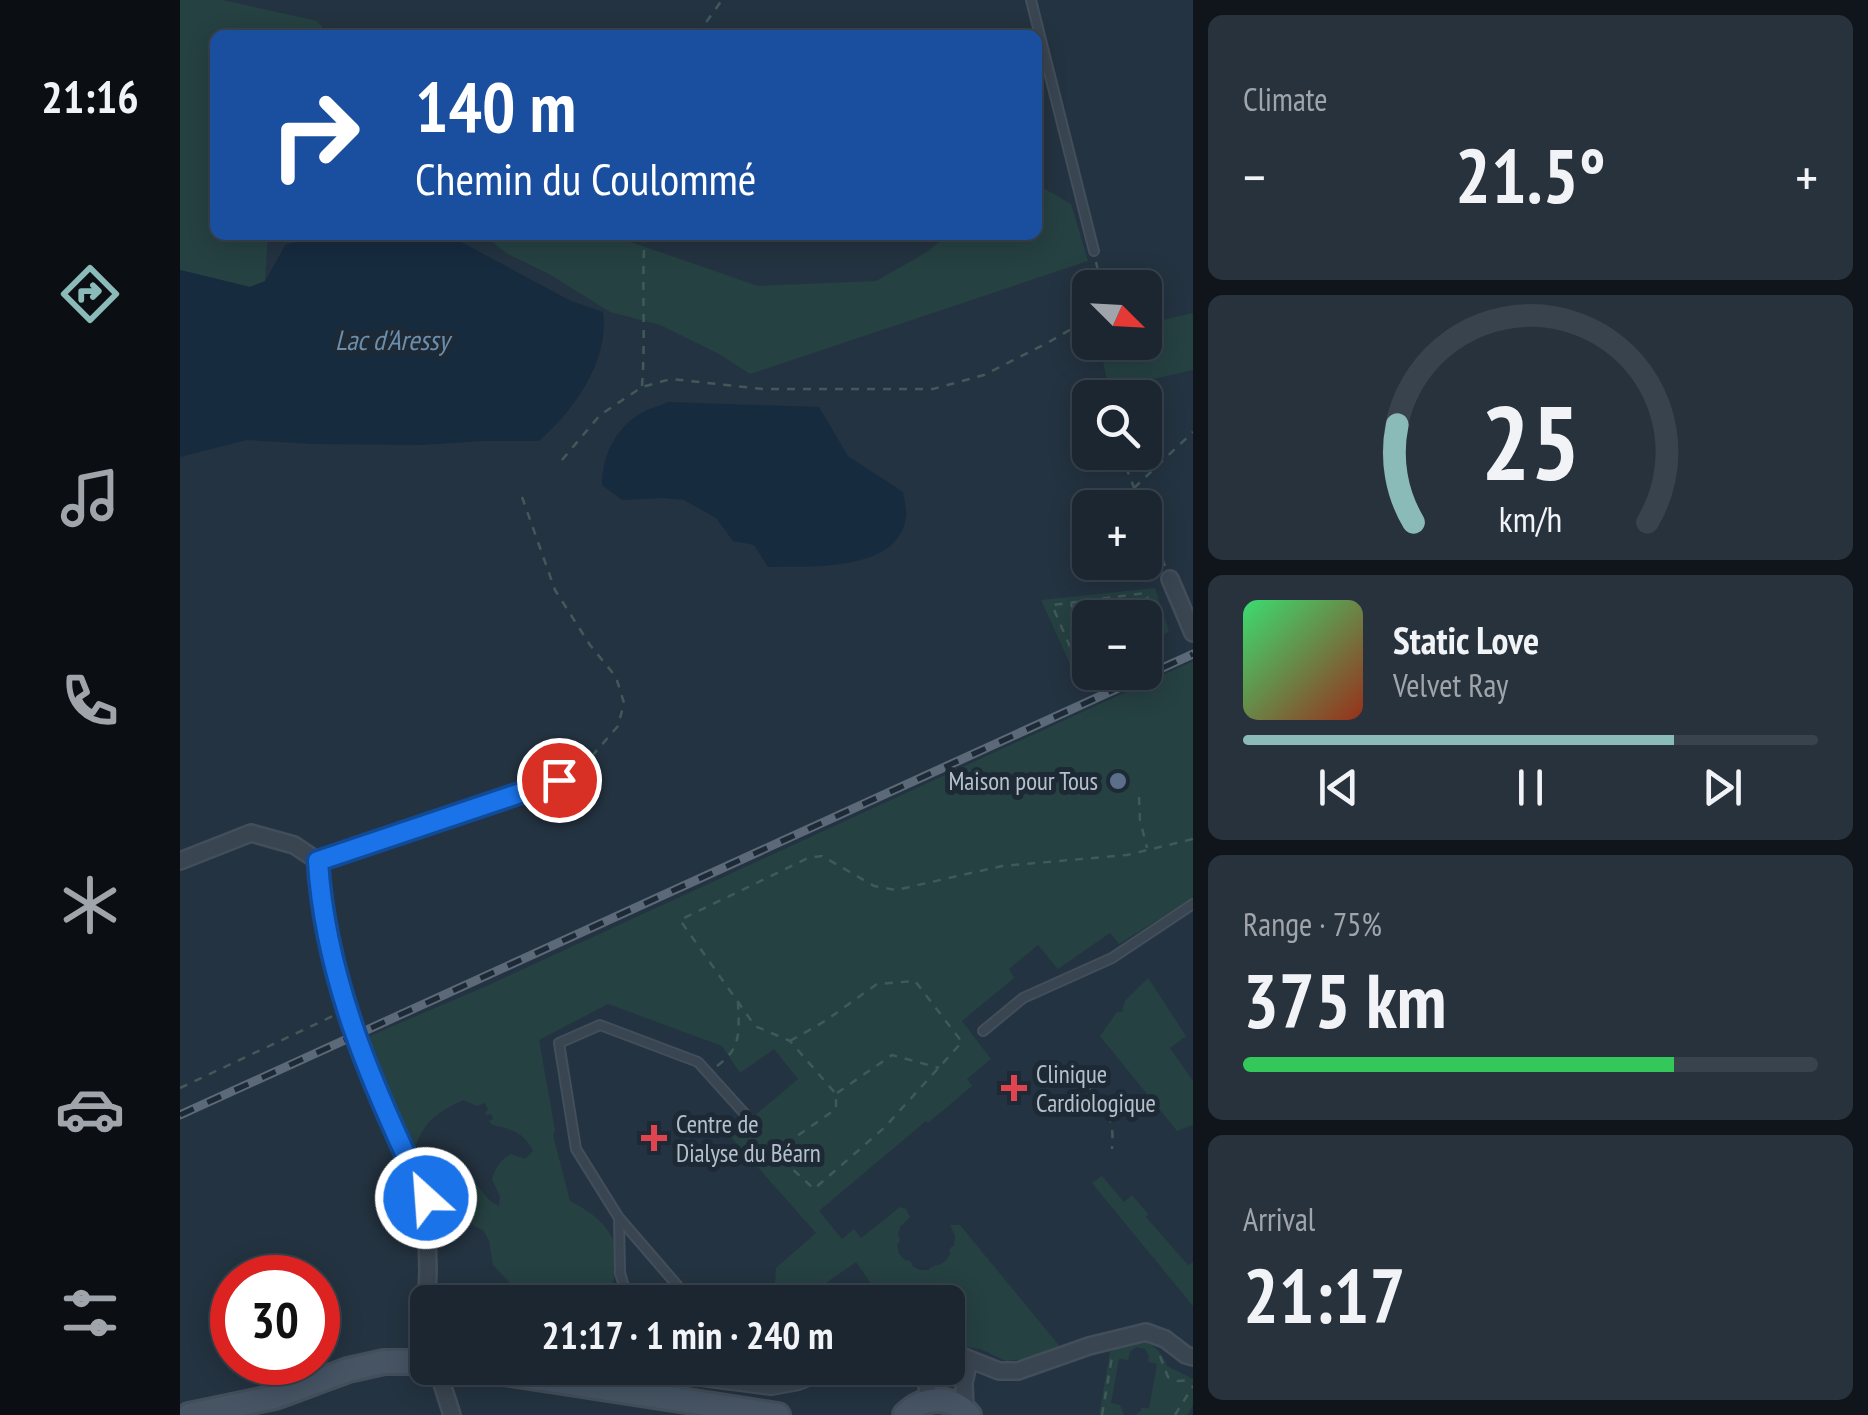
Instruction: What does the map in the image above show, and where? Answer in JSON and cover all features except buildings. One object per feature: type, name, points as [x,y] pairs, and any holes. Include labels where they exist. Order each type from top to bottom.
[{"type":"main road","points":[[189,1415],[275,1397],[348,1370],[384,1362],[410,1363]]},
{"type":"main road","points":[[583,1385],[778,1415]]},
{"type":"main road","points":[[904,1415],[928,1400],[950,1401],[967,1412]]},
{"type":"street","points":[[1170,579],[1193,634]]},
{"type":"street","points":[[318,861],[559,780]]},
{"type":"street","points":[[180,860],[251,833],[294,845],[318,861]]},
{"type":"street","points":[[318,861],[321,904],[346,1010],[388,1118],[426,1198],[428,1285]]},
{"type":"street","points":[[965,1358],[1000,1371],[1018,1372],[1089,1346],[1146,1332],[1193,1357]]},
{"type":"street","points":[[967,1412],[964,1383],[969,1360]]},
{"type":"street","points":[[439,1385],[452,1415]]},
{"type":"street","points":[[927,1385],[928,1400]]},
{"type":"lane","points":[[1031,0],[1039,30]]},
{"type":"lane","points":[[1042,44],[1094,251]]},
{"type":"lane","points":[[983,1032],[1024,998],[1112,958],[1193,904]]},
{"type":"lane","points":[[676,1285],[619,1218],[576,1149],[559,1043],[600,1025],[698,1062],[745,1114]]},
{"type":"lane","points":[[619,1218],[624,1285]]},
{"type":"lane","points":[[731,1385],[771,1390],[799,1385]]},
{"type":"path","points":[[701,30],[722,0]]},
{"type":"path","points":[[642,387],[644,240]]},
{"type":"path","points":[[1094,251],[1098,270]]},
{"type":"path","points":[[562,460],[600,416],[642,387],[670,378],[762,389],[932,389],[984,375],[1072,329]]},
{"type":"path","points":[[1127,470],[1134,488],[1193,432]]},
{"type":"path","points":[[522,497],[555,590],[616,677],[624,702],[618,726],[592,756],[559,780]]},
{"type":"path","points":[[1162,559],[1170,579]]},
{"type":"path","points":[[1093,600],[1146,593],[1148,600]]},
{"type":"path","points":[[1072,608],[1070,603],[1052,605],[1072,650]]},
{"type":"path","points":[[1140,797],[1140,820],[1148,850]]},
{"type":"path","points":[[790,1041],[877,984],[915,981],[962,1042],[884,1128],[814,1190],[774,1152],[836,1108],[836,1094],[790,1041],[756,1026],[680,920],[808,858],[822,856],[874,886],[896,890],[1002,866],[1110,857],[1193,839]]},
{"type":"path","points":[[708,1073],[730,1057],[740,1035],[738,1002]]},
{"type":"path","points":[[183,1086],[346,1010]]},
{"type":"path","points":[[836,1094],[892,1054],[939,1068]]},
{"type":"path","points":[[1078,1088],[1085,1083],[1108,1111],[1114,1130],[1112,1149]]},
{"type":"path","points":[[1156,1352],[1168,1377],[1193,1383],[1175,1415]]},
{"type":"path","points":[[1102,1415],[1113,1355]]},
{"type":"green space","points":[[180,0],[223,0],[317,21],[325,30],[210,30],[210,240],[268,240],[265,281],[250,287],[180,270]]},
{"type":"green space","points":[[1042,187],[1071,204],[1088,261],[750,374],[660,325],[610,312],[490,240],[625,240],[758,286],[876,281],[941,240],[1042,240]]},
{"type":"green space","points":[[1193,313],[1193,370],[1149,380],[1107,380],[1103,360],[1162,360],[1162,320]]},
{"type":"green space","points":[[1155,588],[1159,600],[1072,600],[1072,668],[1041,600]]},
{"type":"green space","points":[[1162,610],[1169,632],[1162,635]]},
{"type":"green space","points":[[1193,661],[1193,898],[1119,944],[1110,933],[1058,969],[1038,945],[1009,969],[1014,978],[962,1021],[991,1059],[967,1079],[972,1086],[819,1211],[842,1239],[854,1229],[861,1238],[900,1207],[906,1209],[910,1217],[900,1227],[899,1254],[920,1270],[929,1270],[945,1261],[954,1246],[950,1225],[960,1225],[1062,1349],[1032,1359],[1006,1361],[965,1347],[965,1285],[872,1285],[856,1262],[823,1285],[775,1285],[776,1268],[816,1233],[730,1136],[798,1079],[774,1049],[740,1073],[722,1046],[608,1004],[539,1040],[553,1135],[570,1201],[599,1220],[612,1237],[617,1259],[612,1285],[511,1285],[493,1265],[483,1230],[459,1210],[452,1183],[434,1186],[432,1163],[451,1158],[499,1206],[500,1197],[492,1179],[501,1161],[511,1154],[525,1159],[533,1151],[516,1132],[492,1125],[485,1103],[477,1106],[463,1100],[432,1120],[414,1151],[407,1147],[367,1037],[482,988],[1130,690],[1162,690],[1162,675]]},
{"type":"green space","points":[[1148,978],[1186,1036],[1170,1048],[1193,1081],[1193,1125],[1177,1131],[1100,1036],[1117,1012],[1122,1012],[1125,1001]]},
{"type":"green space","points":[[1102,1176],[1124,1202],[1132,1195],[1188,1265],[1193,1262],[1193,1306],[1092,1183]]},
{"type":"green space","points":[[1133,1338],[1154,1347],[1167,1366],[1193,1379],[1193,1406],[1187,1415],[1135,1415],[1141,1408],[1149,1408],[1157,1364],[1148,1362],[1145,1349],[1136,1347],[1128,1360],[1119,1359],[1111,1403],[1120,1405],[1124,1415],[1099,1415],[1110,1352]]},
{"type":"water","name":"Lac d'Aressy","points":[[311,240],[457,240],[571,301],[603,312],[604,330],[595,366],[565,415],[539,441],[423,445],[247,440],[180,457],[180,270],[250,287],[265,281],[286,244]]},
{"type":"water","points":[[668,402],[819,407],[848,456],[903,492],[906,513],[900,535],[888,548],[871,557],[828,565],[768,567],[754,545],[733,541],[716,518],[684,500],[622,500],[602,485],[611,446],[638,415]]},
{"type":"railway","points":[[180,1115],[1193,654]]},
{"type":"place","name":"Maison pour Tous","points":[[1118,781]]},
{"type":"place","name":"Clinique Cardiologique","points":[[1014,1088]]},
{"type":"place","name":"Centre de Dialyse du Béarn","points":[[654,1138]]},
{"type":"route","points":[[426,1198],[388,1118],[346,1010],[321,904],[318,861],[559,780]]}]
